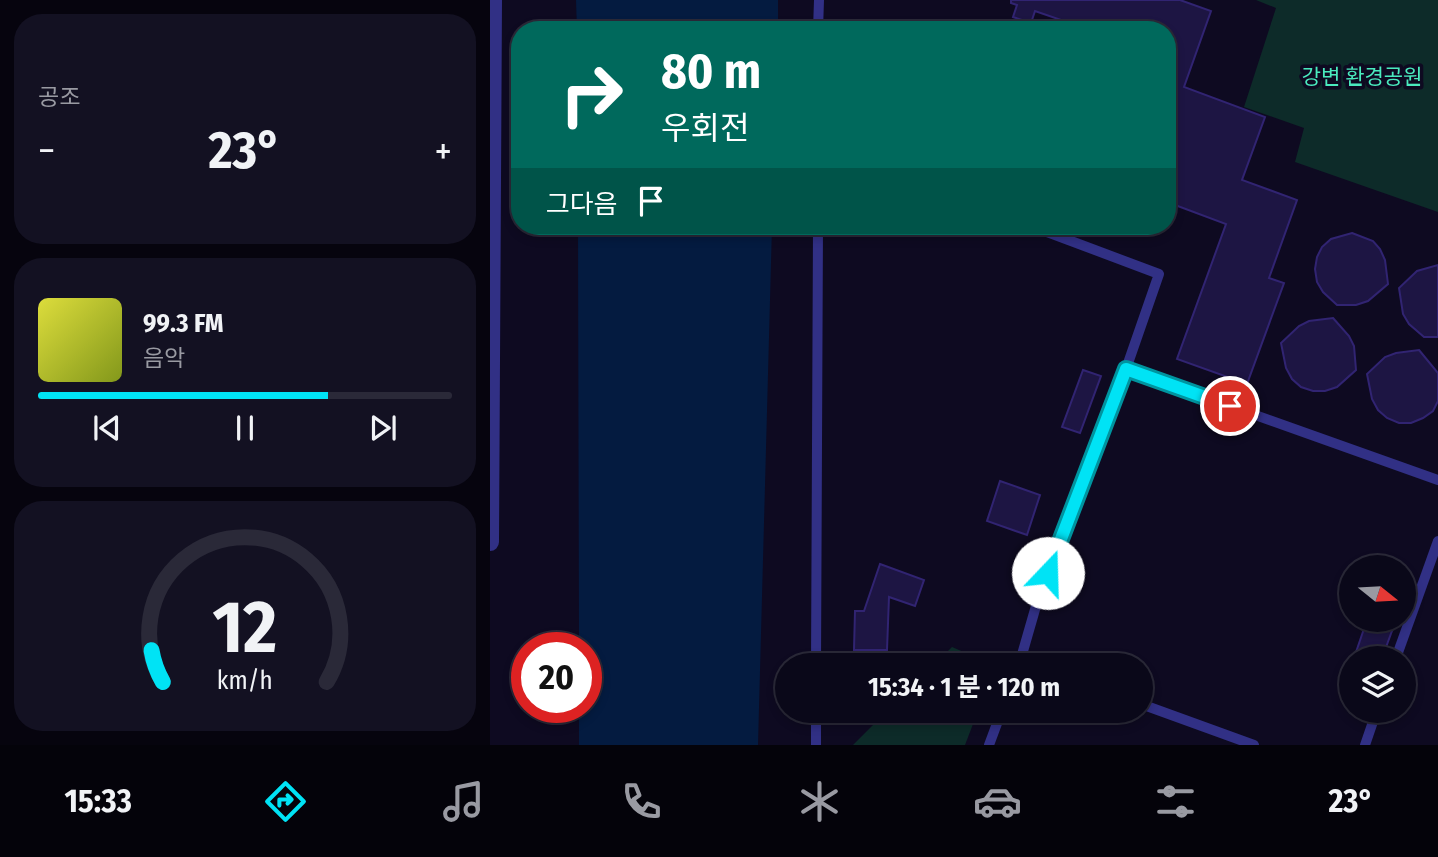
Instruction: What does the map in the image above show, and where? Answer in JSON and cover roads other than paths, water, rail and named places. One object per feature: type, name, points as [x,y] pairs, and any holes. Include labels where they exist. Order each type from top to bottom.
[{"type":"street","points":[[490,542],[493,0]]},
{"type":"lane","points":[[818,0],[818,21]]},
{"type":"lane","points":[[816,653],[818,235]]},
{"type":"lane","points":[[1023,653],[1038,599],[1126,369],[1159,274],[1055,235]]},
{"type":"lane","points":[[1126,369],[1438,480]]},
{"type":"lane","points":[[1400,646],[1438,541]]},
{"type":"lane","points":[[1153,708],[1254,745]]},
{"type":"lane","points":[[816,723],[816,745]]},
{"type":"lane","points":[[989,745],[997,723]]},
{"type":"lane","points":[[1365,745],[1373,723]]},
{"type":"water","points":[[576,0],[778,0],[778,21],[577,21]]},
{"type":"water","points":[[578,235],[772,235],[758,745],[579,745],[579,723],[602,723],[602,632],[579,632]]},
{"type":"park label","name":"강변 환경공원","points":[[1362,77]]}]
